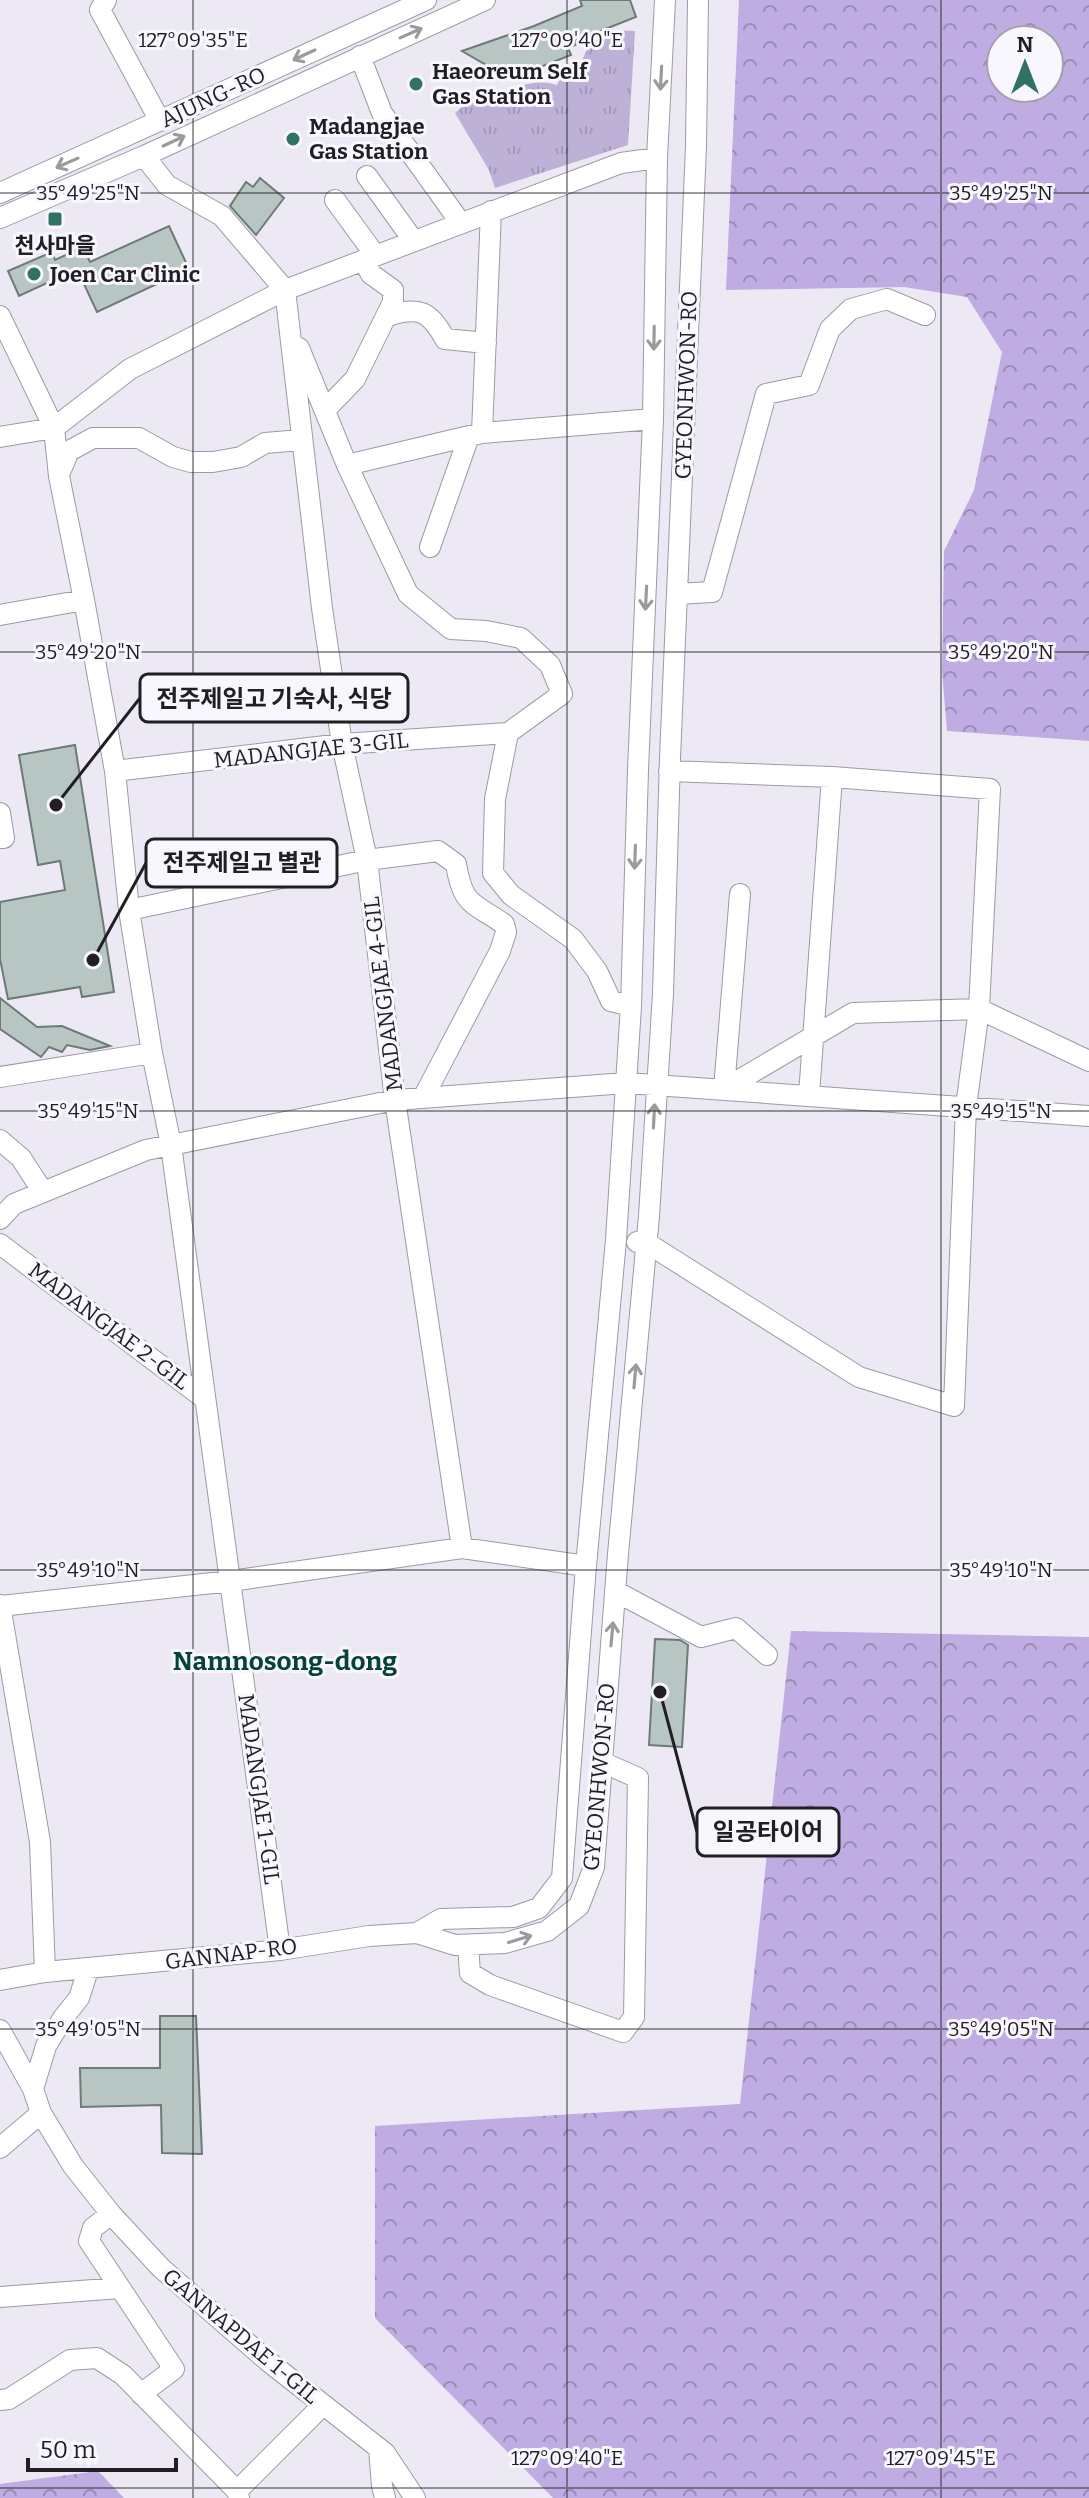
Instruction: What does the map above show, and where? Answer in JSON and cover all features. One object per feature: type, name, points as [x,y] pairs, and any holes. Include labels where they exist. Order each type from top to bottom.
[{"type":"street","points":[[106,0],[100,10],[160,121]]},
{"type":"street","name":"AJUNG-RO","points":[[0,193],[426,0]]},
{"type":"street","name":"AJUNG-RO","points":[[0,218],[144,156],[485,0]]},
{"type":"street","name":"GYEONHWON-RO","points":[[417,1933],[441,1919],[513,1917],[539,1908],[562,1878],[616,1240],[631,1006],[653,419],[657,158],[665,0]]},
{"type":"street","name":"GYEONHWON-RO","points":[[417,1933],[455,1945],[468,1945],[505,1943],[547,1931],[579,1906],[594,1867],[615,1591],[647,1243],[663,994],[669,771],[696,146],[698,0]]},
{"type":"street","points":[[360,56],[382,113],[460,222]]},
{"type":"street","points":[[144,156],[167,185],[222,216],[285,290]]},
{"type":"street","points":[[0,437],[54,428],[130,369],[285,290],[621,163],[657,158]]},
{"type":"street","points":[[367,176],[413,240]]},
{"type":"street","points":[[325,410],[355,379],[393,302],[393,290],[371,274],[369,258],[335,200]]},
{"type":"street","points":[[430,547],[475,435],[486,343],[491,211]]},
{"type":"street","name":"MADANGJAE 4-GIL","points":[[285,290],[301,440],[342,744],[367,860],[395,1100],[462,1548]]},
{"type":"street","points":[[677,594],[712,592],[766,394],[809,385],[830,329],[851,309],[887,299],[925,315]]},
{"type":"street","points":[[388,316],[411,310],[423,313],[433,319],[445,339],[486,343]]},
{"type":"street","points":[[0,316],[54,428],[59,476],[115,771],[129,910],[367,860],[438,851],[456,864],[460,887],[472,905],[504,924],[506,932],[500,951],[423,1098]]},
{"type":"street","points":[[291,327],[347,465],[408,594],[451,629],[486,631],[521,638],[550,665],[562,694],[508,733],[495,799],[493,873],[511,895],[573,939],[597,971],[611,1001],[631,1006]]},
{"type":"street","name":"GYEONHWON-RO","points":[[475,435],[653,419]]},
{"type":"street","points":[[347,465],[475,435]]},
{"type":"street","points":[[59,476],[69,451],[93,438],[139,438],[173,457],[191,462],[241,457],[265,443],[301,440]]},
{"type":"street","points":[[0,615],[84,600]]},
{"type":"street","name":"MADANGJAE 3-GIL","points":[[115,771],[342,744],[508,733]]},
{"type":"street","points":[[616,1240],[647,1243],[859,1377],[954,1406],[966,1107],[979,1009],[990,789],[832,777],[669,771]]},
{"type":"street","points":[[809,1095],[832,777]]},
{"type":"street","points":[[0,813],[4,838],[0,838]]},
{"type":"street","points":[[724,1089],[740,894]]},
{"type":"street","name":"MADANGJAE 2-GIL","points":[[129,910],[152,1053],[171,1145],[205,1399]]},
{"type":"street","points":[[724,1089],[853,1013],[979,1009],[1089,1061]]},
{"type":"street","points":[[0,1077],[152,1053]]},
{"type":"street","points":[[0,1219],[14,1204],[146,1150],[395,1100],[626,1083],[1089,1116]]},
{"type":"street","points":[[0,1140],[21,1158],[43,1192]]},
{"type":"street","name":"MADANGJAE 2-GIL","points":[[0,1244],[205,1399]]},
{"type":"street","name":"MADANGJAE 1-GIL","points":[[205,1399],[280,1950]]},
{"type":"street","points":[[45,1972],[40,1842],[0,1606],[231,1581],[462,1548],[586,1566]]},
{"type":"street","points":[[615,1591],[701,1637],[736,1628],[767,1655]]},
{"type":"street","points":[[468,1945],[470,1973],[490,1985],[623,2032],[634,2017],[638,1778],[602,1762]]},
{"type":"street","name":"GANNAP-RO","points":[[0,1980],[45,1972],[280,1950],[369,1936],[417,1933]]},
{"type":"street","points":[[33,2089],[46,2046],[79,1998],[88,1970]]},
{"type":"street","name":"GANNAPDAE 1-GIL","points":[[0,2030],[33,2089],[41,2113],[73,2166],[111,2214],[161,2268],[269,2362],[379,2449],[415,2498]]},
{"type":"street","points":[[0,2148],[41,2113]]},
{"type":"street","points":[[111,2214],[93,2228],[89,2241],[174,2369],[141,2394]]},
{"type":"street","points":[[0,2297],[120,2288]]},
{"type":"street","points":[[0,2400],[9,2399],[70,2360],[97,2358],[123,2375],[238,2494],[323,2405]]},
{"type":"street","points":[[379,2449],[382,2496]]},
{"type":"green space","points":[[739,0],[1089,0],[1089,741],[947,731],[942,671],[944,551],[974,490],[1002,352],[967,297],[904,287],[726,290]]},
{"type":"green space","points":[[615,30],[635,31],[628,145],[495,188],[489,170],[455,113],[479,92],[501,100],[527,84],[557,85],[564,71],[580,64],[590,44]]},
{"type":"green space","points":[[791,1631],[1089,1637],[1089,2498],[553,2498],[375,2318],[375,2126],[740,2104]]},
{"type":"green space","points":[[98,2471],[124,2498],[0,2498],[0,2484]]},
{"type":"building","points":[[580,0],[630,0],[636,17],[575,41],[577,44],[568,48],[571,55],[510,79],[462,51],[582,6]]},
{"type":"building","points":[[260,178],[284,198],[256,235],[230,206],[246,182],[253,187]]},
{"type":"building","points":[[169,226],[189,269],[97,312],[77,269],[19,296],[8,271],[52,252],[55,260],[83,247],[90,262]]},
{"type":"building","points":[[75,745],[114,992],[82,997],[80,987],[8,999],[0,959],[0,902],[65,890],[60,861],[38,865],[19,755]]},
{"type":"building","points":[[0,998],[37,1027],[62,1026],[110,1046],[90,1050],[67,1045],[62,1052],[49,1047],[41,1057],[0,1029]]},
{"type":"building","points":[[655,1639],[680,1640],[688,1645],[682,1747],[649,1745]]},
{"type":"building","points":[[160,2016],[196,2016],[202,2154],[162,2153],[161,2105],[81,2107],[80,2068],[160,2068]]},
{"type":"place","name":"Haeoreum Self Gas Station","points":[[416,84]]},
{"type":"place","name":"Madangjae Gas Station","points":[[293,139]]},
{"type":"place","name":"천사마을","points":[[55,219]]},
{"type":"place","name":"Joen Car Clinic","points":[[34,274]]},
{"type":"place","name":"전주제일고 기숙사, 식당","points":[[56,805]]},
{"type":"place","name":"전주제일고 별관","points":[[93,960]]},
{"type":"place","name":"일공타이어","points":[[660,1692]]},
{"type":"district","name":"Namnosong-dong","points":[[285,1661]]}]
